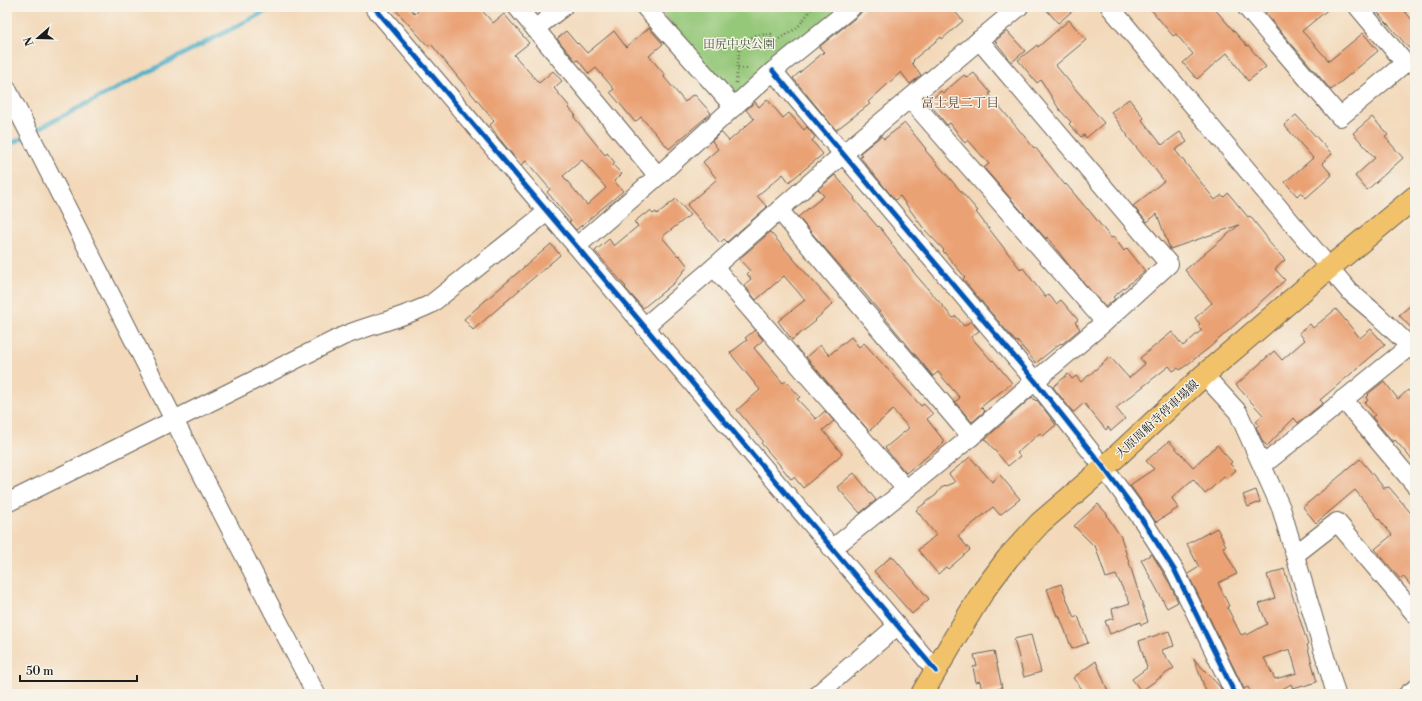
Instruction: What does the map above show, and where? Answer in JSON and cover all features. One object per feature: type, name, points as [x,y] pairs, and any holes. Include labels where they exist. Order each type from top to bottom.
[{"type":"main road","name":"大原周船寺停車場線","points":[[922,694],[984,590],[1008,558],[1040,523],[1104,468],[1204,375],[1415,197]]},
{"type":"street","points":[[374,7],[936,671]]},
{"type":"street","points":[[517,7],[658,176]]},
{"type":"street","points":[[536,28],[563,7]]},
{"type":"street","points":[[645,7],[734,107]]},
{"type":"street","points":[[577,246],[658,176],[773,71],[852,7]]},
{"type":"street","points":[[644,327],[844,154],[1019,7]]},
{"type":"street","points":[[1110,7],[1349,291],[1414,346],[1343,399],[1263,465]]},
{"type":"street","points":[[1246,7],[1340,117],[1405,63],[1358,7]]},
{"type":"street","points":[[832,549],[971,437],[1105,322],[1169,264],[979,40]]},
{"type":"street","points":[[773,71],[1035,381],[1104,468],[1141,518],[1175,571],[1235,694]]},
{"type":"street","points":[[7,89],[174,420],[316,694]]},
{"type":"street","points":[[910,99],[1105,322]]},
{"type":"street","points":[[779,210],[971,437]]},
{"type":"street","points":[[7,503],[343,336],[363,328],[415,312],[431,304],[548,212]]},
{"type":"street","points":[[714,267],[906,489]]},
{"type":"street","points":[[1204,375],[1238,412],[1281,508],[1296,554],[1336,694]]},
{"type":"street","points":[[1343,399],[1415,485]]},
{"type":"street","points":[[1296,554],[1337,522],[1415,614]]},
{"type":"street","points":[[818,694],[897,626]]},
{"type":"street","points":[[1408,694],[1415,689]]},
{"type":"path","points":[[772,43],[797,28],[813,7]]},
{"type":"path","points":[[734,107],[740,45],[755,35],[771,34],[774,53]]},
{"type":"path","points":[[738,68],[750,69]]},
{"type":"green space","name":"田尻中央公園","points":[[657,7],[842,7],[734,97]]},
{"type":"building","points":[[393,7],[409,7],[415,14],[422,7],[479,7],[493,23],[504,14],[529,43],[514,55],[539,83],[553,71],[562,81],[554,88],[570,107],[569,108],[576,116],[574,117],[605,155],[607,153],[615,163],[613,165],[622,174],[614,181],[623,191],[576,230],[569,222],[571,221],[547,192],[550,189],[526,161],[521,165],[490,125],[494,121],[431,44],[428,46]],"holes":[[[582,160],[606,188],[587,205],[563,176]]]},
{"type":"building","points":[[865,7],[951,7],[963,21],[942,39],[941,37],[913,60],[914,61],[912,63],[921,75],[910,84],[901,72],[868,102],[870,104],[836,130],[793,78],[824,52],[819,47],[859,15]]},
{"type":"building","points":[[1044,7],[1077,7],[1058,23]]},
{"type":"building","points":[[1149,7],[1213,7],[1266,67],[1248,81],[1227,53],[1197,79],[1183,63],[1193,54],[1176,34],[1173,36]]},
{"type":"building","points":[[1272,7],[1331,7],[1302,31],[1329,61],[1363,33],[1378,51],[1331,90],[1265,13]]},
{"type":"building","points":[[1373,7],[1401,7],[1415,23],[1415,55]]},
{"type":"building","points":[[1069,20],[1086,40],[1056,65],[1104,123],[1086,138],[1084,135],[1081,137],[1069,124],[1071,122],[1059,109],[1041,80],[1037,83],[1018,60],[1037,45],[1038,47]]},
{"type":"building","points":[[649,28],[663,44],[649,56],[665,75],[664,77],[685,102],[692,95],[695,95],[711,113],[669,149],[641,117],[635,122],[610,92],[614,89],[596,68],[589,74],[578,60],[576,61],[557,39],[566,31],[587,53],[614,31],[626,47]]},
{"type":"building","points":[[1007,31],[1025,51],[1012,62],[995,41]]},
{"type":"building","points":[[974,73],[991,93],[989,94],[1034,148],[1035,147],[1065,185],[1066,184],[1088,209],[1111,238],[1114,237],[1124,251],[1127,248],[1145,271],[1113,297],[1115,299],[1105,307],[1071,268],[1047,237],[1046,239],[984,168],[989,164],[968,140],[965,143],[950,123],[947,125],[928,102],[941,91],[943,93],[964,75],[967,78]]},
{"type":"building","points":[[767,99],[783,118],[789,113],[804,130],[807,127],[815,137],[812,141],[823,154],[789,182],[783,174],[757,196],[767,207],[727,242],[724,239],[720,243],[687,205],[717,179],[703,162],[718,149],[712,141],[721,132],[729,141],[754,119],[746,110],[755,102],[759,107]]},
{"type":"building","points":[[1129,99],[1144,118],[1142,120],[1162,145],[1180,132],[1187,142],[1175,150],[1215,200],[1222,195],[1224,197],[1228,193],[1248,217],[1250,216],[1268,239],[1267,240],[1285,260],[1275,269],[1285,280],[1209,348],[1180,370],[1178,368],[1173,371],[1169,366],[1116,408],[1125,419],[1111,431],[1108,427],[1106,430],[1084,403],[1074,412],[1072,411],[1053,387],[1068,374],[1072,379],[1076,376],[1081,382],[1110,357],[1129,378],[1145,364],[1140,358],[1172,332],[1183,346],[1202,330],[1198,326],[1200,324],[1195,318],[1212,303],[1185,270],[1239,225],[1170,249],[1157,214],[1147,222],[1133,206],[1164,181],[1145,156],[1144,157],[1127,136],[1111,112]]},
{"type":"building","points":[[1296,115],[1332,154],[1322,163],[1332,175],[1306,198],[1301,192],[1297,196],[1285,182],[1313,158],[1284,125]]},
{"type":"building","points":[[1372,117],[1388,135],[1385,137],[1403,158],[1367,190],[1355,176],[1375,158],[1353,133]]},
{"type":"building","points":[[905,123],[926,149],[925,150],[978,211],[976,212],[1021,270],[1023,268],[1045,297],[1049,294],[1056,304],[1061,300],[1078,320],[1075,322],[1080,329],[1036,363],[971,289],[963,279],[965,277],[943,251],[944,250],[924,229],[900,196],[895,200],[860,157],[862,155],[860,153],[881,136],[884,139]]},
{"type":"building","points":[[835,175],[878,227],[879,226],[915,274],[953,318],[956,316],[964,326],[971,321],[979,331],[971,337],[1012,383],[981,407],[985,411],[972,422],[955,402],[960,398],[938,372],[933,376],[856,283],[798,217],[824,196],[818,189]]},
{"type":"building","points":[[676,199],[690,215],[662,237],[688,266],[674,283],[643,308],[595,251],[609,239],[614,246],[638,226],[634,222],[644,214],[645,215],[650,211],[653,214],[656,212],[657,214]]},
{"type":"building","points":[[770,232],[833,304],[815,320],[816,321],[792,340],[778,321],[805,300],[784,276],[756,300],[744,285],[751,279],[747,274],[750,271],[739,259]]},
{"type":"building","points":[[551,244],[560,255],[473,330],[464,319]]},
{"type":"building","points":[[1415,302],[1415,332],[1399,315]]},
{"type":"building","points":[[1336,309],[1360,338],[1371,329],[1385,345],[1320,400],[1323,403],[1298,423],[1294,418],[1267,446],[1263,442],[1256,427],[1259,425],[1256,421],[1263,415],[1236,385],[1274,351],[1282,360],[1305,340],[1299,333],[1310,324],[1313,328]]},
{"type":"building","points":[[755,330],[763,340],[754,348],[783,383],[786,381],[800,397],[797,399],[816,419],[825,411],[834,421],[823,430],[842,454],[803,488],[794,477],[791,479],[761,443],[763,441],[737,410],[760,390],[730,353],[747,340],[745,338]]},
{"type":"building","points":[[851,337],[859,347],[864,343],[921,406],[924,404],[933,414],[927,419],[944,441],[944,443],[906,473],[885,448],[909,428],[893,410],[869,431],[806,357],[820,345],[829,355]]},
{"type":"building","points":[[1384,381],[1398,399],[1408,390],[1415,398],[1415,463],[1395,440],[1393,442],[1372,417],[1375,415],[1365,403],[1368,400],[1366,398],[1369,395],[1368,394]]},
{"type":"building","points":[[1032,397],[1036,401],[1037,400],[1056,425],[1043,436],[1040,433],[1017,453],[1020,456],[1008,466],[985,439]]},
{"type":"building","points":[[1169,441],[1193,467],[1217,445],[1232,462],[1230,464],[1236,470],[1227,478],[1224,477],[1205,494],[1193,479],[1172,498],[1178,508],[1156,522],[1130,485],[1154,469],[1146,461]]},
{"type":"building","points":[[970,457],[992,482],[1000,475],[1020,499],[1000,515],[993,507],[958,536],[970,550],[948,569],[946,567],[938,574],[918,550],[936,535],[916,510],[936,495],[941,488],[955,482],[949,474]]},
{"type":"building","points":[[1360,459],[1384,488],[1389,487],[1415,518],[1415,591],[1403,576],[1400,579],[1375,549],[1392,535],[1355,490],[1316,523],[1303,507]]},
{"type":"building","points":[[854,473],[876,500],[860,513],[837,487]]},
{"type":"building","points":[[1256,490],[1260,502],[1248,507],[1243,495]]},
{"type":"building","points":[[1098,504],[1108,515],[1107,516],[1121,537],[1148,622],[1141,625],[1140,622],[1110,634],[1105,621],[1114,618],[1112,609],[1130,603],[1116,575],[1106,578],[1096,548],[1074,526]]},
{"type":"building","points":[[1217,528],[1226,546],[1223,547],[1237,574],[1218,583],[1229,606],[1227,607],[1241,635],[1246,633],[1247,635],[1267,624],[1259,604],[1275,598],[1267,575],[1284,569],[1308,645],[1317,682],[1293,689],[1291,684],[1274,694],[1252,694],[1248,687],[1244,689],[1188,574],[1199,567],[1187,544]],"holes":[[[1290,649],[1297,673],[1275,679],[1264,658]]]},
{"type":"building","points":[[1152,554],[1170,584],[1178,602],[1167,608],[1141,560]]},
{"type":"building","points":[[892,556],[929,599],[912,614],[874,571]]},
{"type":"building","points":[[1061,584],[1074,618],[1078,616],[1088,643],[1072,649],[1047,589]]},
{"type":"building","points":[[1169,631],[1174,646],[1161,650],[1174,668],[1141,691],[1132,679],[1147,668],[1139,641]]},
{"type":"building","points":[[1031,635],[1041,672],[1024,677],[1014,639]]},
{"type":"building","points":[[994,651],[1002,688],[982,693],[980,681],[976,682],[973,667],[977,666],[974,655]]},
{"type":"building","points":[[1194,659],[1220,687],[1223,694],[1207,694]]},
{"type":"building","points":[[1096,661],[1109,694],[1086,694],[1073,678]]},
{"type":"waterway","points":[[32,132],[274,7]]},
{"type":"waterway","points":[[7,146],[26,136]]},
{"type":"cycle path","points":[[374,7],[936,671]]},
{"type":"cycle path","points":[[773,71],[1035,381],[1104,468],[1141,518],[1175,571],[1235,694]]},
{"type":"district","name":"富士見二丁目","points":[[960,102]]}]
